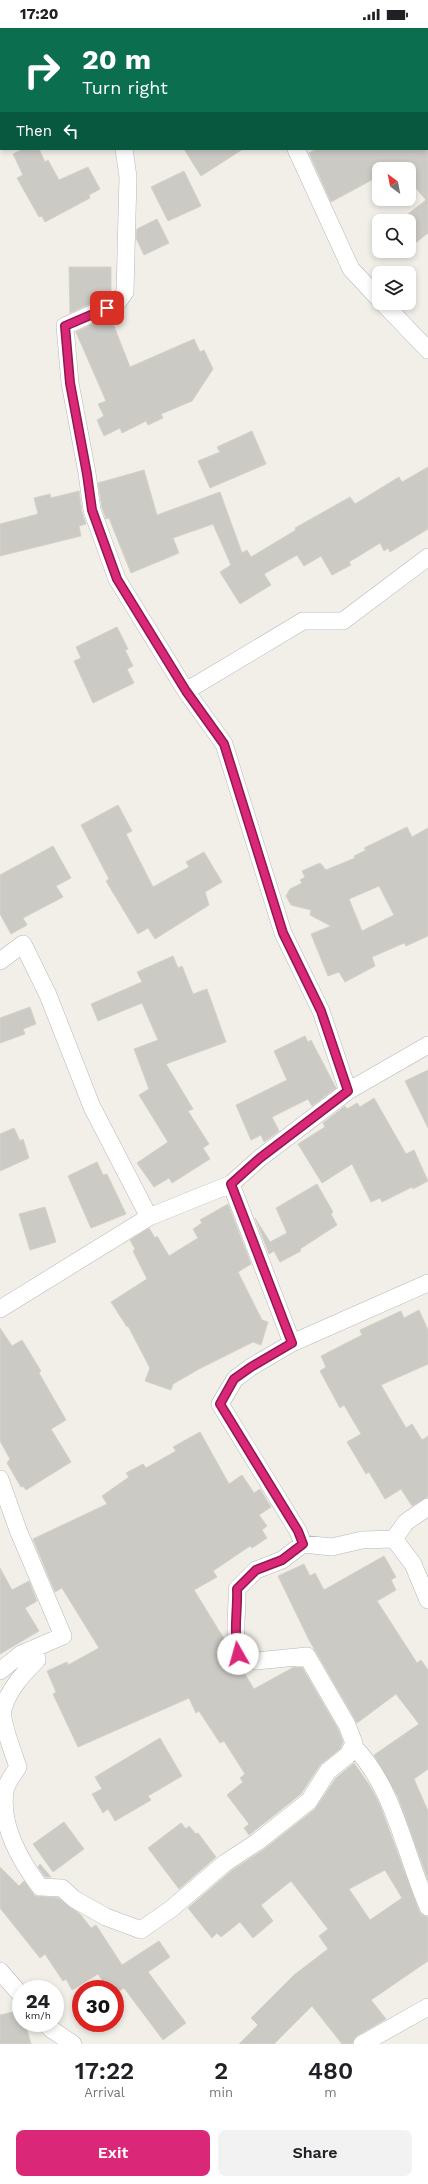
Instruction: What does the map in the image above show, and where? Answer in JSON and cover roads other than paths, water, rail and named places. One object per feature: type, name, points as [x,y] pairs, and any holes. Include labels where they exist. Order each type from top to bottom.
[{"type":"street","points":[[124,150],[128,178],[125,292],[118,302],[65,326],[70,383],[87,474],[92,510],[117,579],[186,691],[224,744],[283,933],[321,1011],[348,1091]]},
{"type":"street","points":[[296,150],[351,269],[372,292]]},
{"type":"street","points":[[390,310],[428,350]]},
{"type":"street","points":[[186,691],[303,621],[343,621],[428,557]]},
{"type":"street","points":[[0,961],[23,944],[48,995],[92,1107],[148,1217]]},
{"type":"street","points":[[0,1309],[148,1217],[231,1184],[260,1158],[348,1091],[428,1045]]},
{"type":"street","points":[[231,1184],[292,1343]]},
{"type":"street","points":[[303,1544],[298,1531],[220,1404],[234,1379],[251,1367],[292,1343],[428,1283]]},
{"type":"street","points":[[0,1479],[18,1530],[63,1636],[21,1654],[0,1671]]},
{"type":"street","points":[[394,1539],[406,1522],[428,1507]]},
{"type":"street","points":[[35,1648],[36,1660],[17,1681],[2,1710],[9,1742],[18,1767],[5,1790],[5,1813],[14,1846],[40,1887],[62,1888],[74,1899],[106,1916],[141,1930],[171,1909],[225,1863],[257,1842],[309,1801],[328,1771],[348,1754],[354,1743],[347,1725],[307,1656],[256,1661],[238,1654],[235,1640],[238,1611],[237,1589],[256,1570],[282,1560],[303,1544],[332,1547],[362,1540],[394,1539]]},
{"type":"street","points":[[394,1539],[413,1564],[428,1600]]},
{"type":"street","points":[[353,1746],[367,1760],[387,1801],[428,1907]]},
{"type":"street","points":[[0,1971],[12,1985]]},
{"type":"street","points":[[362,2044],[428,2007]]},
{"type":"street","points":[[49,2032],[74,2044]]}]
